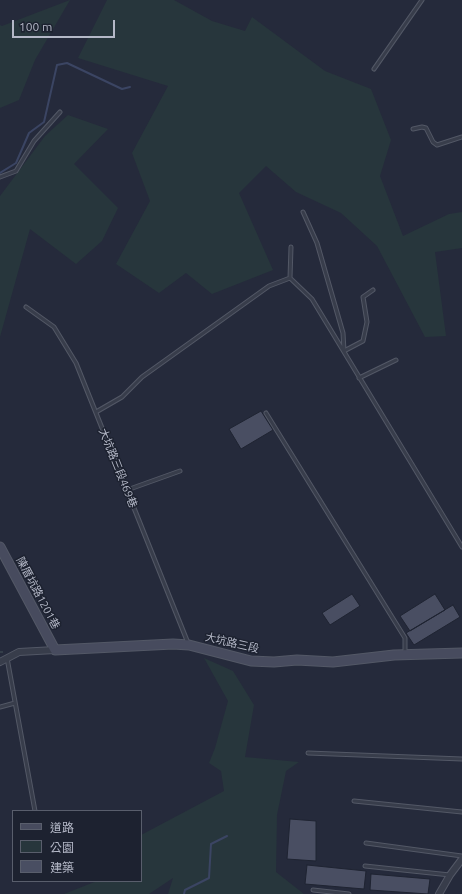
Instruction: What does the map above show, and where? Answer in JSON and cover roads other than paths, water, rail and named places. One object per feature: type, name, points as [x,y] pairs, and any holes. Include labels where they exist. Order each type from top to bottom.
[{"type":"street","name":"陳厝坑路1201巷","points":[[0,547],[55,650]]},
{"type":"street","name":"大坑路三段","points":[[0,662],[19,652],[173,644],[189,645],[251,661],[274,662],[297,660],[333,662],[405,654],[462,653]]},
{"type":"street","points":[[439,894],[462,857]]},
{"type":"lane","points":[[374,69],[422,0]]},
{"type":"lane","points":[[0,178],[16,170],[34,141],[60,112]]},
{"type":"lane","points":[[413,129],[422,127],[426,128],[437,145],[462,137]]},
{"type":"lane","points":[[303,212],[319,250],[343,332],[344,351]]},
{"type":"lane","points":[[291,247],[290,278],[312,299],[462,547]]},
{"type":"lane","points":[[96,412],[122,397],[142,377],[269,286],[290,278]]},
{"type":"lane","points":[[344,351],[364,341],[366,322],[363,297],[373,290]]},
{"type":"lane","name":"大坑路三段469巷","points":[[26,307],[54,327],[76,363],[189,645]]},
{"type":"lane","points":[[359,378],[396,360]]},
{"type":"lane","points":[[266,413],[405,638],[405,654]]},
{"type":"lane","points":[[127,490],[180,471]]},
{"type":"lane","points":[[7,658],[35,810]]},
{"type":"lane","points":[[0,707],[15,703]]},
{"type":"lane","points":[[308,752],[462,759]]},
{"type":"lane","points":[[354,801],[462,812]]},
{"type":"lane","points":[[366,843],[462,857]]},
{"type":"lane","points":[[365,866],[450,876]]},
{"type":"lane","points":[[313,890],[350,894]]},
{"type":"waterway","points":[[0,173],[16,163],[29,133],[44,122],[57,65],[67,63],[122,89],[130,87]]},
{"type":"waterway","points":[[184,894],[185,890],[209,878],[211,844],[227,836]]}]
